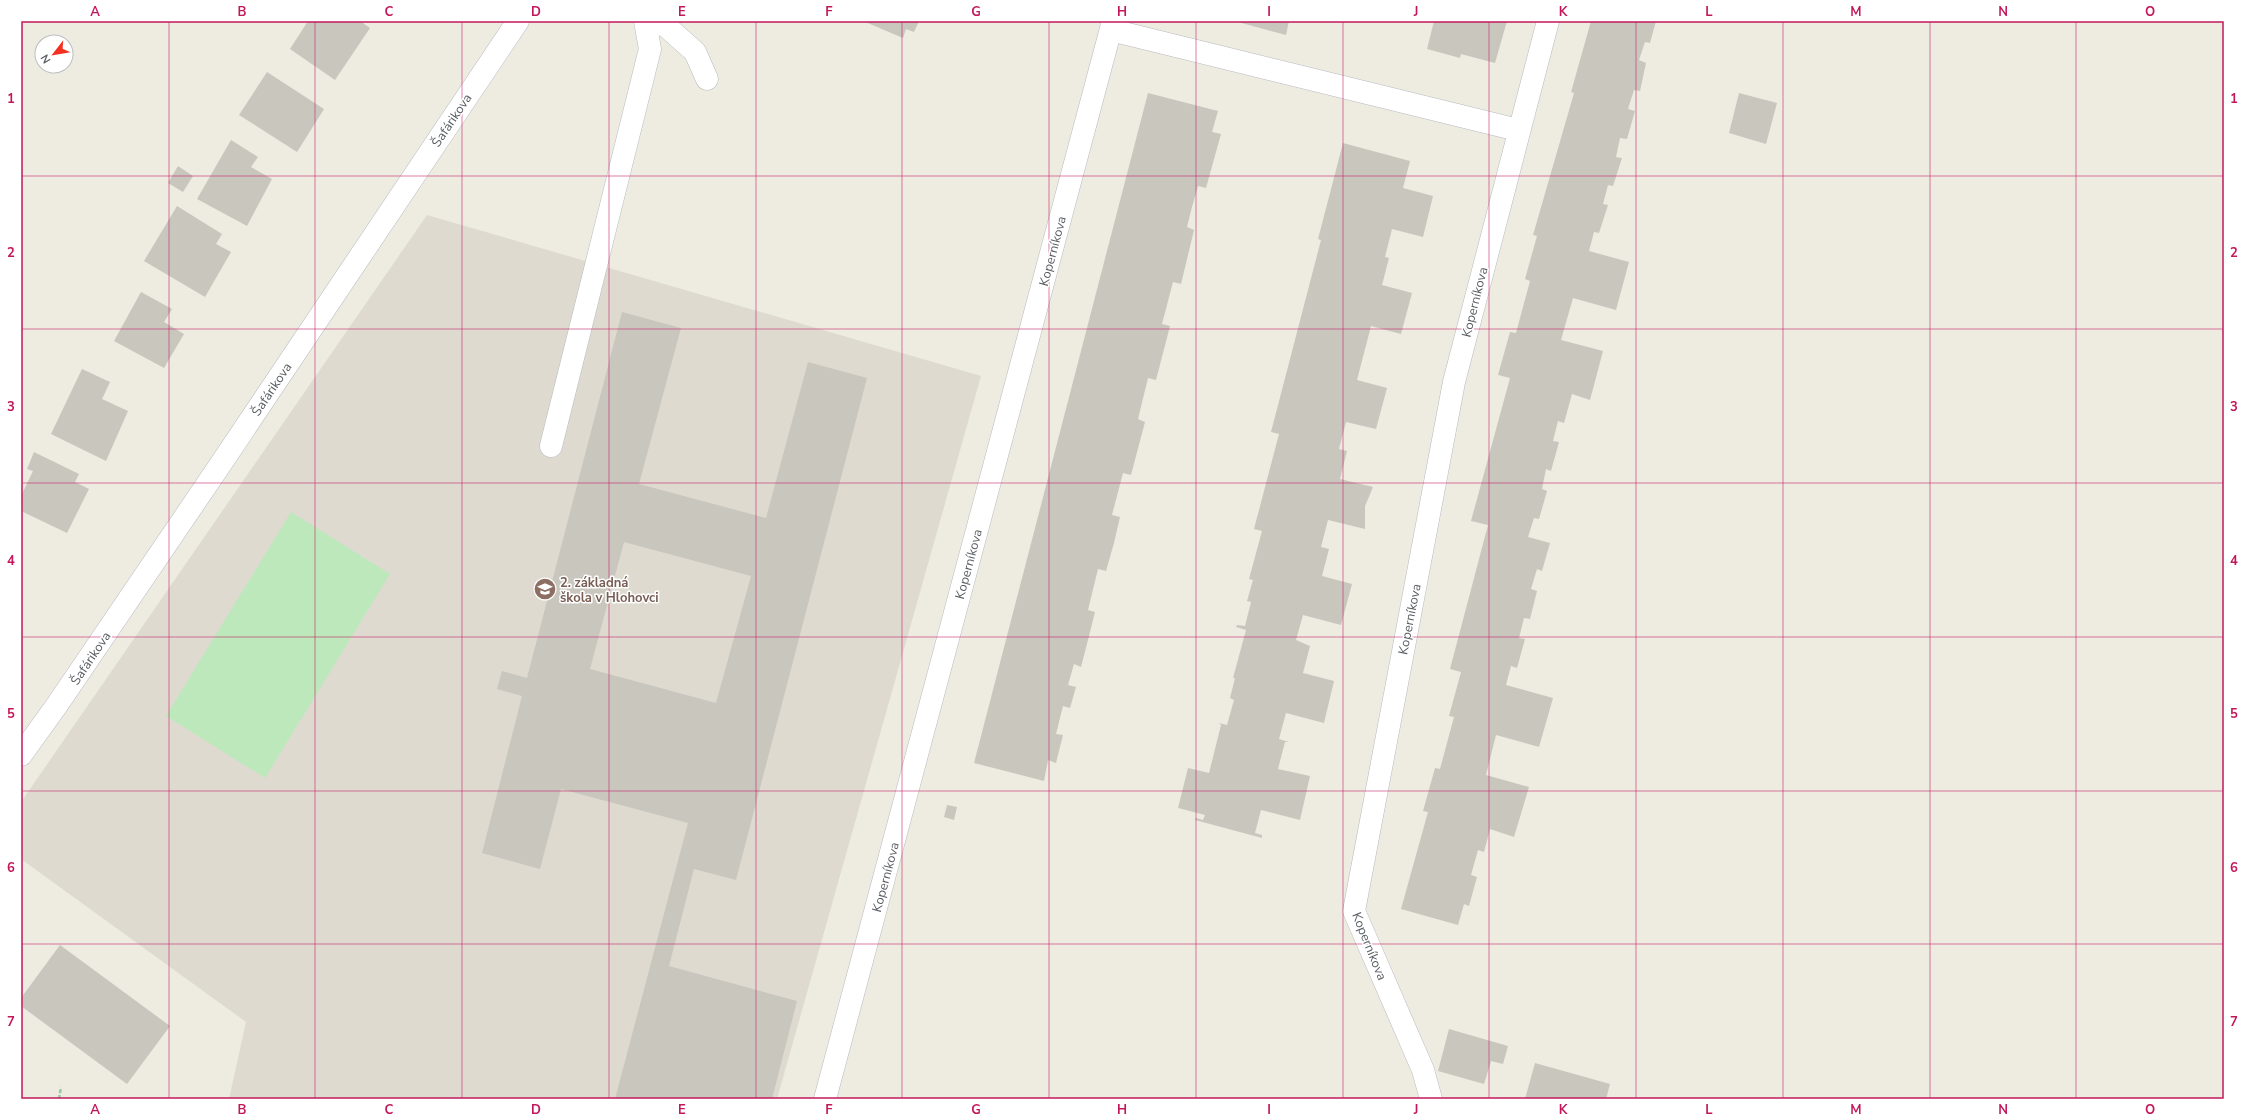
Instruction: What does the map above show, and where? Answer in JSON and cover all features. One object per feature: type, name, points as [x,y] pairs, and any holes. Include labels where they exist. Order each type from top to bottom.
[{"type":"street","name":"Šafárikova","points":[[21,755],[119,614],[518,21]]},
{"type":"street","points":[[551,446],[650,49],[645,21]]},
{"type":"street","points":[[656,21],[667,27],[695,52],[707,79]]},
{"type":"street","name":"Koperníkova","points":[[1431,1099],[1423,1070],[1354,911],[1454,382],[1518,130],[1548,21]]},
{"type":"street","name":"Koperníkova","points":[[825,1099],[1112,25],[1518,130]]},
{"type":"path","points":[[59,1099],[61,1087]]},
{"type":"shaded area","name":"2. základná škola v Hlohovci","points":[[427,215],[981,376],[777,1099],[229,1099],[246,1022],[21,859],[21,802]]},
{"type":"green space","points":[[291,512],[390,574],[265,778],[166,716]]},
{"type":"building","points":[[308,21],[360,21],[370,28],[335,80],[290,49]]},
{"type":"building","points":[[863,21],[919,21],[914,32],[906,29],[903,38]]},
{"type":"building","points":[[1234,21],[1289,21],[1286,35]]},
{"type":"building","points":[[1434,21],[1507,21],[1495,63],[1461,54],[1460,58],[1427,49]]},
{"type":"building","points":[[1591,21],[1656,21],[1650,43],[1645,42],[1639,60],[1646,63],[1640,91],[1634,90],[1628,109],[1635,111],[1627,139],[1620,138],[1616,157],[1622,158],[1613,186],[1608,185],[1603,204],[1608,205],[1599,233],[1594,232],[1589,251],[1629,262],[1616,310],[1573,298],[1561,340],[1603,351],[1590,400],[1572,394],[1564,423],[1558,421],[1553,441],[1559,442],[1551,471],[1546,469],[1542,489],[1547,491],[1539,519],[1534,518],[1528,537],[1550,543],[1542,571],[1537,569],[1531,589],[1537,591],[1530,619],[1524,618],[1519,638],[1525,639],[1517,668],[1511,666],[1506,685],[1553,698],[1539,747],[1496,735],[1486,775],[1529,787],[1514,837],[1490,829],[1484,852],[1478,850],[1471,875],[1477,877],[1469,906],[1464,904],[1458,925],[1401,909],[1428,812],[1423,811],[1435,768],[1440,769],[1454,717],[1449,716],[1461,672],[1450,669],[1488,525],[1471,521],[1510,378],[1498,375],[1510,332],[1516,333],[1530,281],[1525,279],[1537,236],[1533,235],[1574,93],[1571,92]]},
{"type":"building","points":[[267,72],[324,109],[297,152],[239,115]]},
{"type":"building","points":[[1148,93],[1218,111],[1212,132],[1221,134],[1206,188],[1198,186],[1192,207],[1187,227],[1194,230],[1181,284],[1173,282],[1162,324],[1170,326],[1156,380],[1148,378],[1138,419],[1145,422],[1131,475],[1123,473],[1112,515],[1120,517],[1114,543],[1106,571],[1098,569],[1088,610],[1095,612],[1088,640],[1081,667],[1074,664],[1068,685],[1076,687],[1070,708],[1063,706],[1056,734],[1063,735],[1056,763],[1048,760],[1044,781],[974,763]]},
{"type":"building","points":[[1739,93],[1777,103],[1766,144],[1729,133]]},
{"type":"building","points":[[231,140],[258,157],[251,167],[272,179],[247,226],[197,199]]},
{"type":"building","points":[[1343,143],[1410,161],[1403,188],[1433,196],[1423,237],[1392,229],[1385,257],[1389,258],[1382,285],[1412,293],[1401,334],[1371,326],[1357,380],[1387,388],[1376,429],[1346,422],[1339,449],[1347,451],[1340,479],[1373,487],[1365,506],[1365,529],[1328,520],[1321,547],[1329,549],[1322,576],[1352,584],[1341,625],[1303,615],[1296,640],[1310,646],[1303,673],[1334,681],[1324,723],[1286,713],[1279,739],[1289,742],[1285,742],[1278,769],[1310,776],[1300,820],[1261,810],[1255,833],[1262,835],[1262,838],[1195,820],[1196,818],[1203,820],[1205,815],[1178,808],[1188,768],[1209,773],[1221,725],[1219,723],[1227,725],[1234,700],[1230,698],[1235,678],[1233,678],[1246,630],[1236,627],[1237,625],[1245,626],[1251,602],[1247,601],[1253,580],[1249,579],[1262,531],[1254,529],[1279,434],[1271,432],[1321,240],[1318,239]]},
{"type":"building","points":[[178,166],[193,176],[183,192],[168,183]]},
{"type":"building","points":[[177,206],[222,234],[216,244],[231,252],[205,297],[144,261]]},
{"type":"building","points":[[141,292],[172,309],[164,322],[184,334],[164,368],[114,341]]},
{"type":"building","points":[[622,312],[681,328],[639,484],[766,518],[808,362],[867,378],[736,880],[694,869],[669,966],[797,1001],[772,1099],[615,1099],[688,823],[561,789],[540,869],[482,853],[522,696],[497,689],[502,671],[527,678]],"holes":[[[624,542],[751,576],[716,703],[590,669]]]},
{"type":"building","points":[[82,369],[110,382],[102,399],[128,411],[106,461],[51,434]]},
{"type":"building","points":[[34,452],[79,474],[75,482],[89,489],[67,533],[21,511],[21,496],[33,471],[27,469]]},
{"type":"building","points":[[947,805],[957,807],[954,820],[944,817]]},
{"type":"building","points":[[60,945],[170,1026],[127,1084],[21,1006],[21,998]]},
{"type":"building","points":[[1449,1029],[1508,1046],[1503,1064],[1491,1061],[1484,1084],[1438,1071]]},
{"type":"building","points":[[1535,1063],[1610,1084],[1606,1099],[1525,1099]]},
{"type":"place","name":"2. základná škola v Hlohovci","points":[[545,589]]}]
